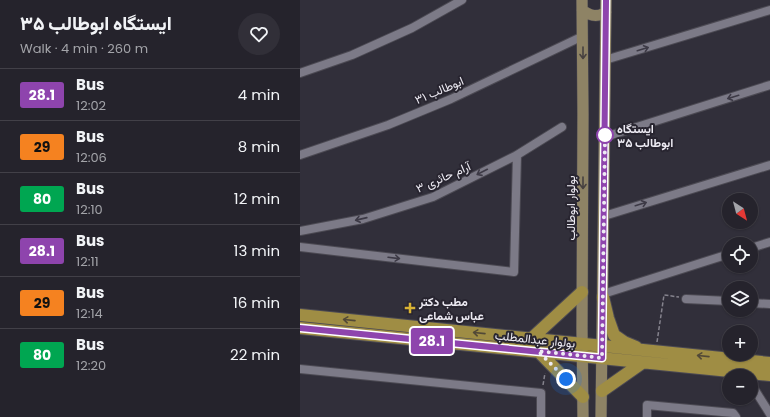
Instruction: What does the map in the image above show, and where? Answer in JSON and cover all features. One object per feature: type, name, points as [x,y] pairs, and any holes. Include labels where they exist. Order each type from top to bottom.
[{"type":"main road","points":[[601,417],[606,0]]},
{"type":"main road","points":[[582,5],[587,14],[595,16],[606,12]]},
{"type":"main road","name":"بولوار ابوطالب","points":[[582,5],[583,417]]},
{"type":"main road","points":[[531,339],[582,292]]},
{"type":"main road","points":[[603,295],[608,318],[614,335],[624,342],[642,350]]},
{"type":"main road","name":"بولوار عبدالمطلب","points":[[300,315],[531,339],[583,350],[602,352],[642,350],[745,367],[770,375]]},
{"type":"main road","name":"بولوار عبدالمطلب","points":[[300,328],[538,351],[583,350]]},
{"type":"main road","points":[[538,351],[584,397]]},
{"type":"main road","name":"بولوار عبدالمطلب","points":[[602,352],[642,363],[745,367],[770,363]]},
{"type":"main road","points":[[602,391],[642,363]]},
{"type":"street","points":[[300,73],[352,56],[412,28],[462,0]]},
{"type":"street","points":[[605,60],[770,10]]},
{"type":"street","name":"ابوطالب ۳۱","points":[[300,155],[388,125],[451,99],[583,36]]},
{"type":"street","points":[[604,136],[770,85]]},
{"type":"street","name":"آرام حائری ۳","points":[[300,231],[363,219],[432,197],[517,155],[562,127]]},
{"type":"street","points":[[300,247],[514,272],[517,155]]},
{"type":"street","points":[[604,216],[770,165]]},
{"type":"street","points":[[758,246],[770,242]]},
{"type":"street","points":[[603,295],[722,256]]},
{"type":"street","points":[[686,299],[722,301]]},
{"type":"street","points":[[758,303],[770,304]]},
{"type":"street","points":[[300,370],[541,393],[541,417]]},
{"type":"street","points":[[758,396],[770,414]]},
{"type":"street","points":[[647,417],[647,405],[733,413],[736,417]]},
{"type":"path","points":[[655,352],[664,295],[686,299]]},
{"type":"path","points":[[541,393],[548,361]]},
{"type":"bus line","name":"28.1","points":[[300,328],[602,358],[606,0]]},
{"type":"place","name":"ایستگاه ابوطالب ۳۵","points":[[605,135]]},
{"type":"place","name":"مطب دکتر عباس شماعی","points":[[410,308]]},
{"type":"route","points":[[566,379],[538,351],[602,358],[605,135]]}]
